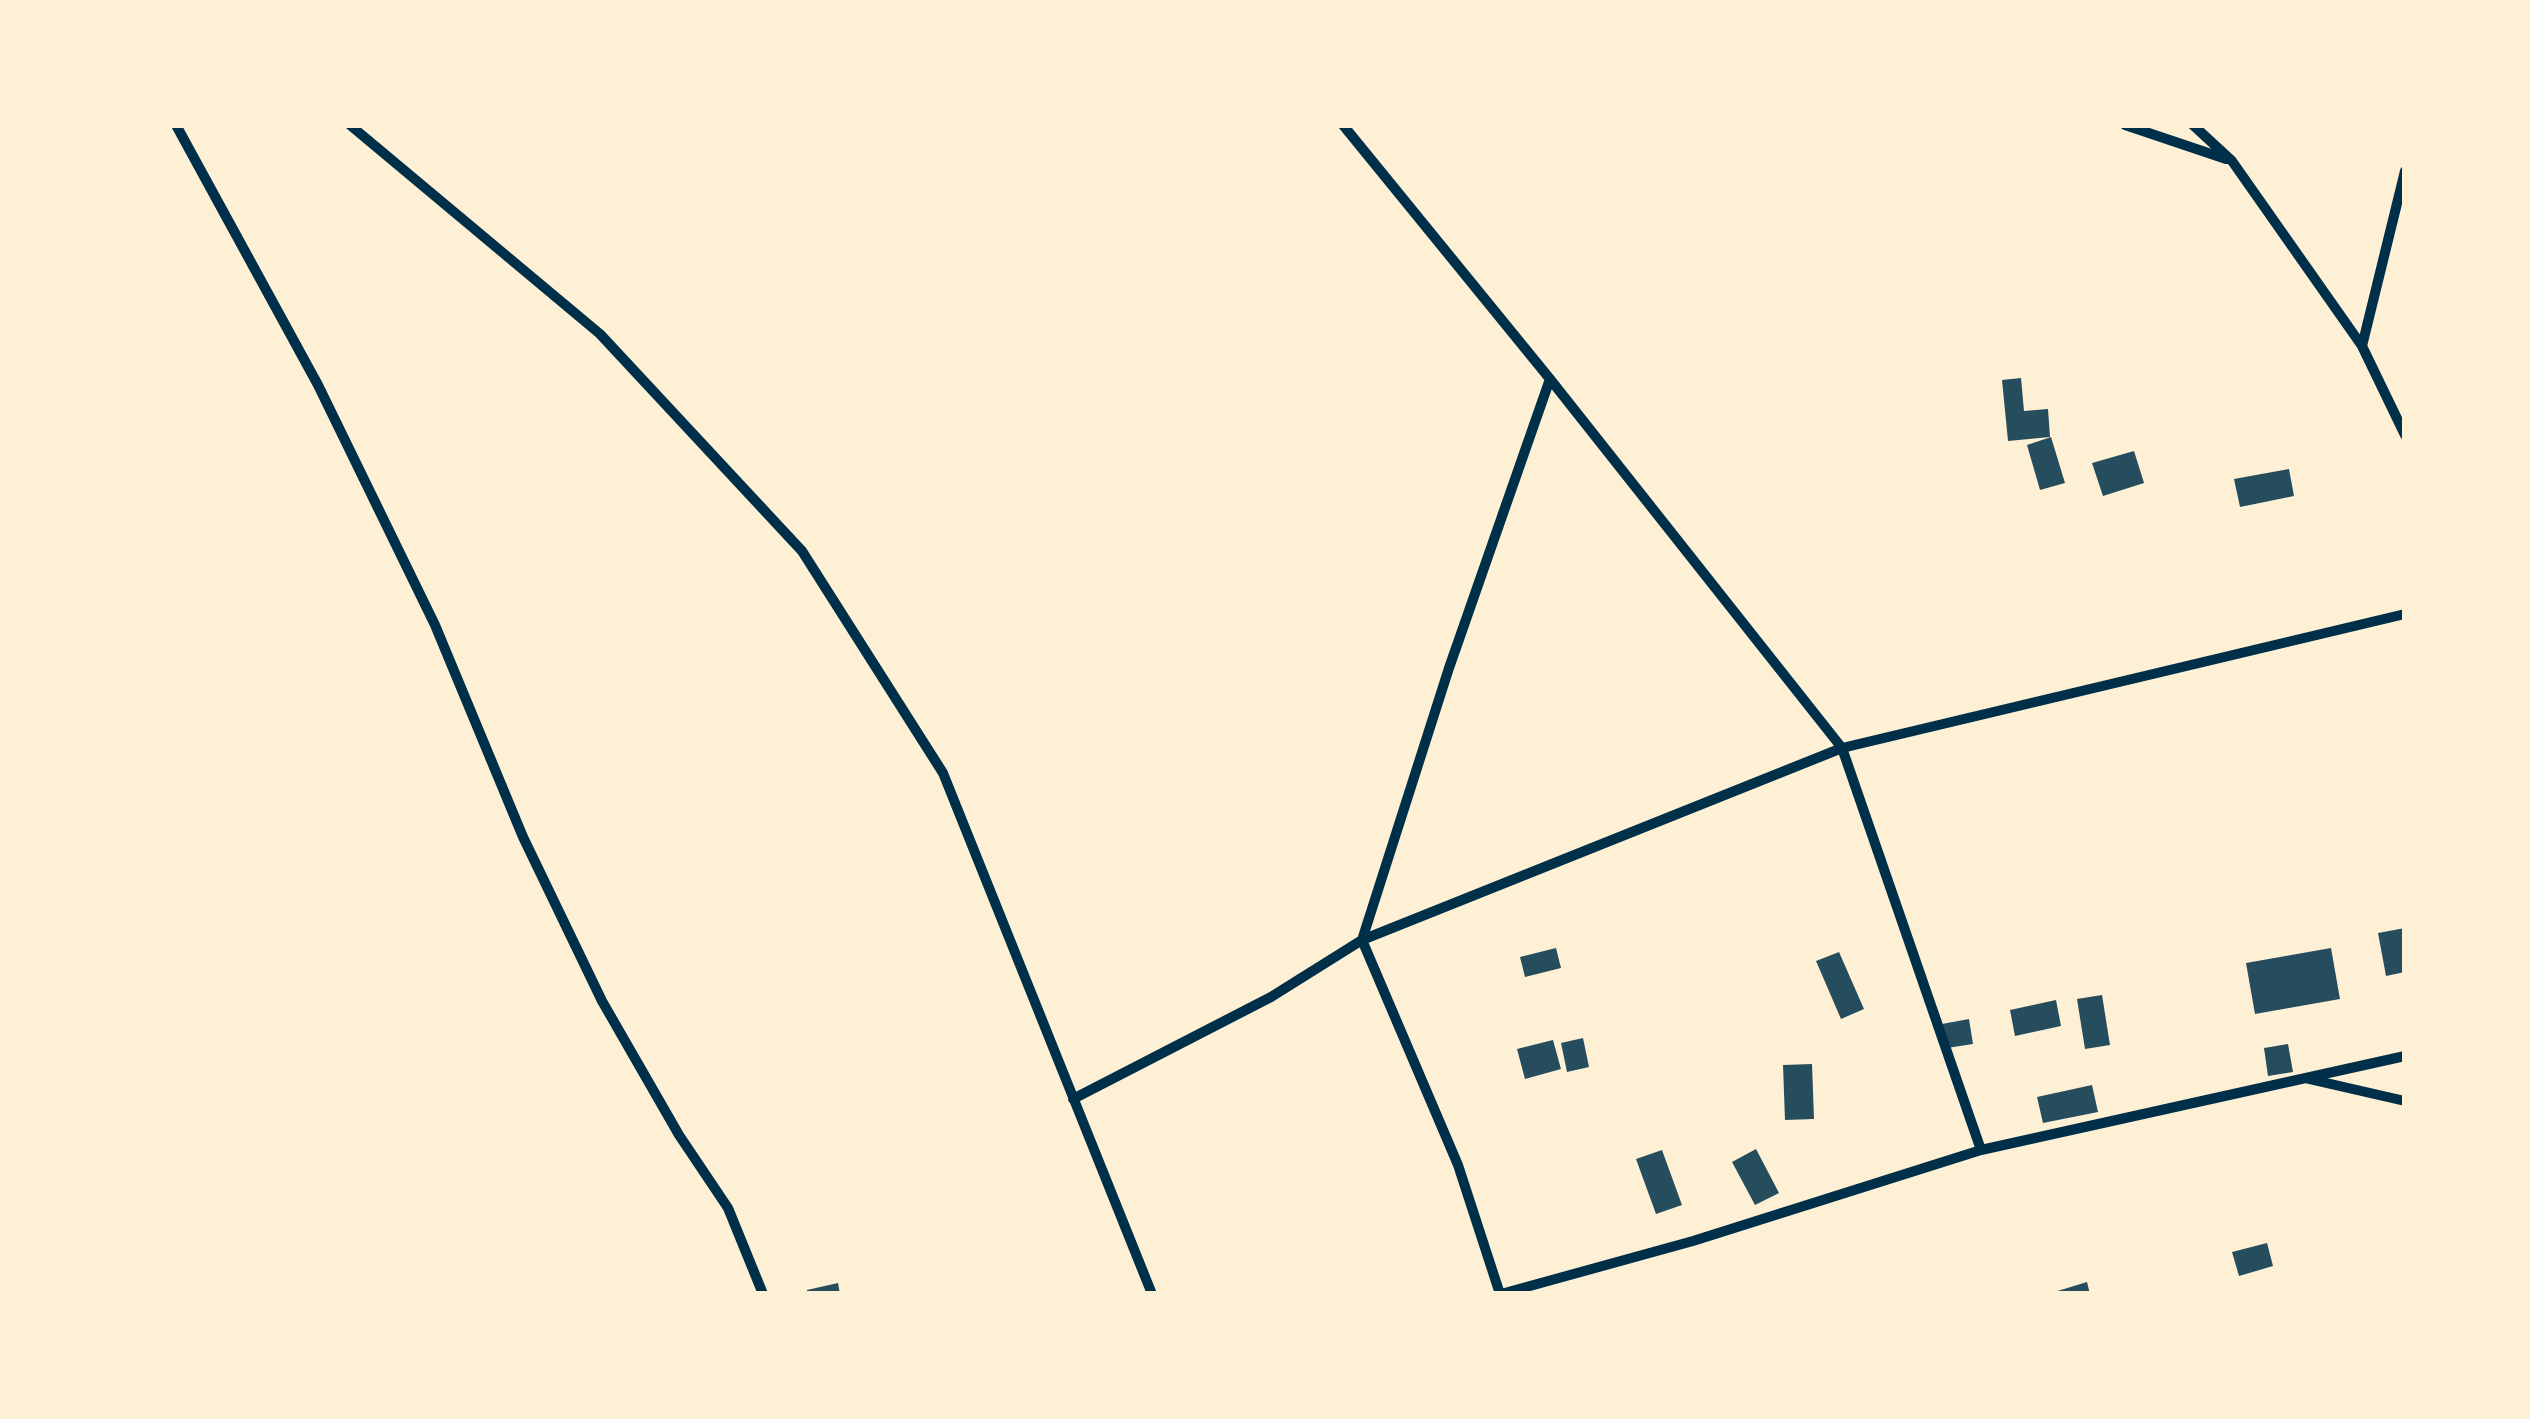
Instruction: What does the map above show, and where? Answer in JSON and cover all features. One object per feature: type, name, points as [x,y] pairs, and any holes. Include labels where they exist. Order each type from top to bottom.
[{"type":"street","points":[[176,125],[318,385],[435,625],[523,837],[602,1001],[679,1135],[728,1208],[764,1294]]},
{"type":"street","points":[[350,125],[600,334],[802,551],[943,773],[1152,1294]]},
{"type":"street","points":[[1343,125],[1842,748],[1981,1150]]},
{"type":"street","points":[[2125,125],[2232,161]]},
{"type":"street","points":[[2194,125],[2232,161],[2362,346],[2405,435]]},
{"type":"street","points":[[2362,346],[2405,171]]},
{"type":"street","points":[[1550,379],[1362,940],[1458,1165],[1501,1294],[1693,1242],[1981,1150],[2405,1056]]},
{"type":"street","points":[[1074,1099],[1271,997],[1362,940],[1842,748],[2405,614]]},
{"type":"street","points":[[2303,1077],[2405,1101]]},
{"type":"building","points":[[2021,378],[2024,411],[2048,409],[2050,437],[2008,441],[2002,380]]},
{"type":"building","points":[[2051,437],[2065,483],[2040,490],[2027,445]]},
{"type":"building","points":[[2134,451],[2144,483],[2103,496],[2092,463]]},
{"type":"building","points":[[2289,469],[2294,496],[2240,507],[2234,479]]},
{"type":"building","points":[[2405,928],[2405,972],[2386,976],[2378,933]]},
{"type":"building","points":[[1556,948],[1561,968],[1525,977],[1520,957]]},
{"type":"building","points":[[2331,948],[2340,999],[2255,1014],[2246,963]]},
{"type":"building","points":[[1839,952],[1864,1009],[1841,1019],[1816,961]]},
{"type":"building","points":[[2102,995],[2110,1045],[2085,1049],[2077,999]]},
{"type":"building","points":[[2056,1000],[2061,1026],[2015,1036],[2010,1010]]},
{"type":"building","points":[[1969,1019],[1973,1044],[1947,1048],[1942,1024]]},
{"type":"building","points":[[1583,1038],[1589,1067],[1567,1072],[1561,1043]]},
{"type":"building","points":[[1553,1040],[1561,1069],[1525,1079],[1517,1049]]},
{"type":"building","points":[[2288,1044],[2293,1072],[2268,1076],[2264,1048]]},
{"type":"building","points":[[1812,1064],[1814,1119],[1785,1120],[1783,1065]]},
{"type":"building","points":[[2092,1085],[2098,1112],[2043,1123],[2037,1097]]},
{"type":"building","points":[[1756,1149],[1779,1193],[1755,1205],[1732,1162]]},
{"type":"building","points":[[1662,1150],[1682,1205],[1656,1214],[1636,1159]]},
{"type":"building","points":[[2267,1243],[2273,1266],[2239,1276],[2232,1252]]},
{"type":"building","points":[[2087,1282],[2090,1294],[2051,1294],[2051,1293]]},
{"type":"building","points":[[838,1283],[840,1294],[807,1294],[807,1290]]}]
